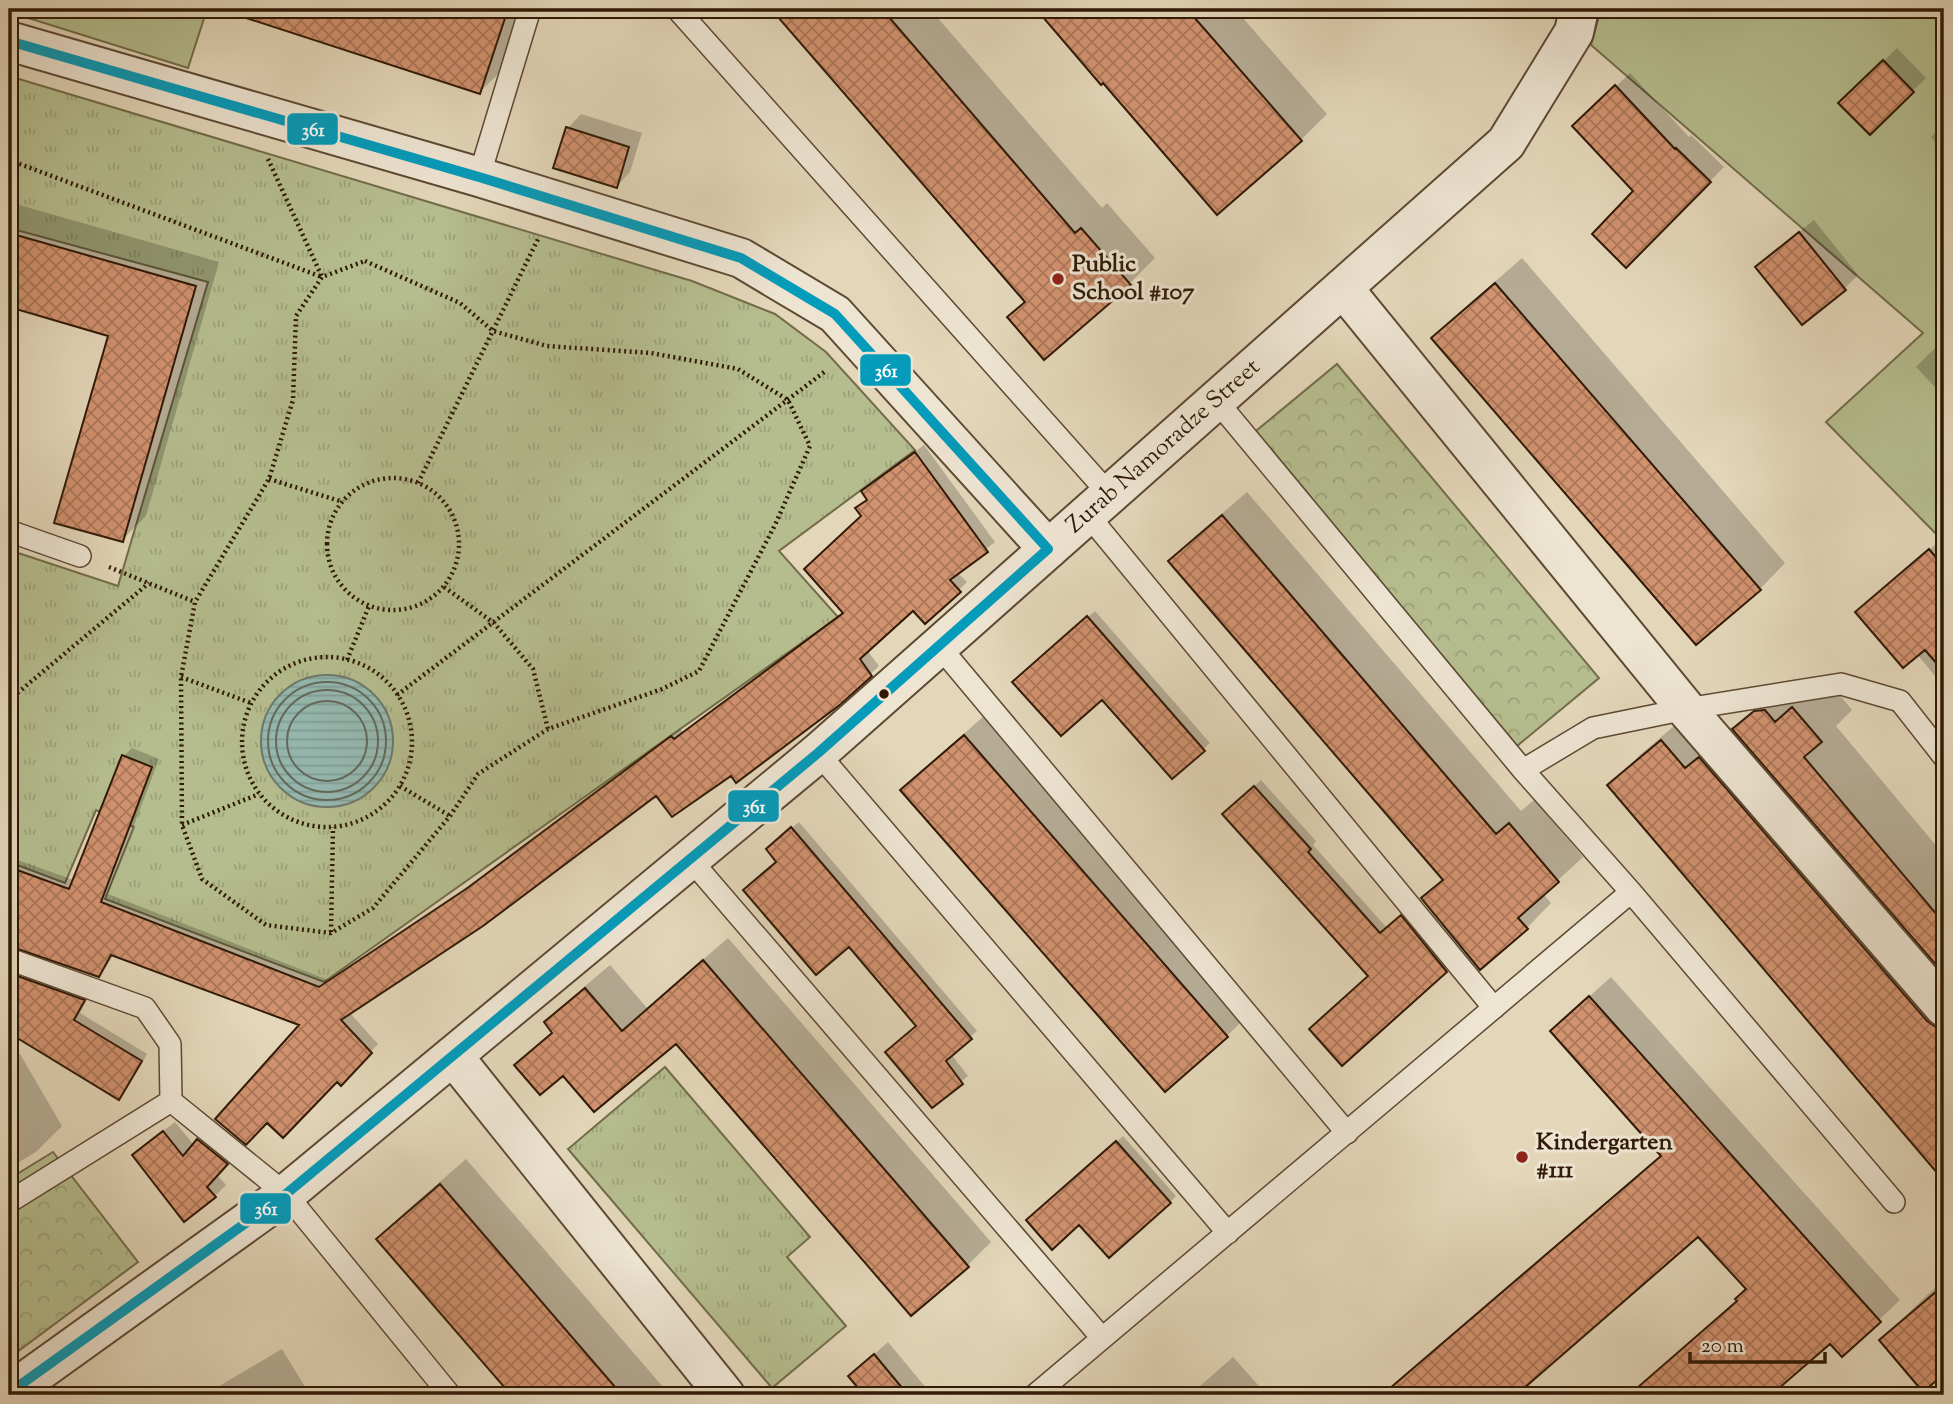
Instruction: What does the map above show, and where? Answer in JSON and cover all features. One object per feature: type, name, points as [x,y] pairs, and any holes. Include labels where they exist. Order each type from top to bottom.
[{"type":"street","name":"Zurab Namoradze Street","points":[[9,1393],[286,1194],[818,753],[1506,143],[1574,32],[1579,9]]},
{"type":"street","points":[[9,41],[479,177],[741,258],[835,314],[1048,549]]},
{"type":"street","points":[[1343,288],[1686,709],[1944,1007]]},
{"type":"street","points":[[453,1056],[725,1395]]},
{"type":"lane","points":[[479,177],[530,9]]},
{"type":"lane","points":[[677,9],[1099,505],[1494,1008]]},
{"type":"lane","points":[[1216,400],[1523,770],[1631,892],[1894,1202]]},
{"type":"lane","points":[[9,531],[80,556]]},
{"type":"lane","points":[[939,646],[1347,1133]]},
{"type":"lane","points":[[1523,770],[1593,729],[1686,709],[1841,684],[1900,701],[1944,757]]},
{"type":"lane","points":[[818,753],[1228,1233]]},
{"type":"lane","points":[[690,859],[1102,1338]]},
{"type":"lane","points":[[1035,1395],[1631,892]]},
{"type":"lane","points":[[9,959],[145,1008],[170,1044],[171,1101]]},
{"type":"lane","points":[[171,1101],[286,1194],[450,1395]]},
{"type":"lane","points":[[9,1202],[171,1101]]},
{"type":"path","points":[[266,155],[322,277]]},
{"type":"path","points":[[9,160],[322,277]]},
{"type":"path","points":[[418,483],[544,228]]},
{"type":"path","points":[[365,261],[460,303],[493,331],[547,346],[652,353],[738,369],[788,400],[810,446],[775,525],[699,671],[663,689],[548,729],[478,774],[450,816],[373,908],[331,933],[266,925],[202,879],[182,825],[181,677],[195,602],[269,479],[293,400],[296,316],[322,277],[365,261]]},
{"type":"path","points":[[397,695],[831,367]]},
{"type":"path","points":[[398,478],[418,483],[436,494],[450,509],[458,528],[460,549],[455,569],[444,587],[429,600],[410,609],[389,611],[369,606],[351,595],[337,580],[329,561],[327,540],[331,520],[342,502],[358,488],[377,480],[398,478]]},
{"type":"path","points":[[269,479],[342,502]]},
{"type":"path","points":[[80,556],[195,602]]},
{"type":"path","points":[[9,700],[149,583]]},
{"type":"path","points":[[444,587],[494,623],[533,669],[548,729]]},
{"type":"path","points":[[347,660],[369,606]]},
{"type":"path","points":[[325,657],[347,660],[367,667],[384,679],[397,695],[411,730],[412,750],[400,786],[372,815],[333,827],[300,823],[278,811],[259,794],[249,778],[243,759],[244,720],[251,703],[264,684],[282,670],[303,661],[325,657]]},
{"type":"path","points":[[181,677],[251,703]]},
{"type":"path","points":[[400,786],[450,816]]},
{"type":"path","points":[[182,825],[259,794]]},
{"type":"path","points":[[331,933],[333,827]]},
{"type":"green space","points":[[9,9],[207,9],[188,68],[9,12]]},
{"type":"green space","points":[[1601,9],[1944,9],[1944,542],[1826,422],[1923,333],[1591,45]]},
{"type":"green space","points":[[9,76],[692,281],[775,314],[826,352],[915,450],[779,551],[838,617],[324,982],[105,899],[134,827],[96,810],[65,883],[9,862],[9,550],[118,586],[208,282],[9,228]]},
{"type":"green space","points":[[1337,364],[1599,678],[1517,746],[1256,431]]},
{"type":"green space","points":[[665,1067],[810,1237],[787,1257],[846,1326],[772,1388],[568,1149]]},
{"type":"green space","points":[[53,1152],[138,1262],[9,1358],[9,1179]]},
{"type":"water","points":[[327,675],[352,680],[374,694],[388,716],[393,741],[388,766],[374,788],[352,802],[327,807],[302,802],[280,788],[266,766],[261,741],[266,716],[280,694],[302,680]]},
{"type":"building","points":[[241,9],[508,9],[480,94],[240,16]]},
{"type":"building","points":[[771,9],[882,9],[1075,233],[1081,228],[1131,285],[1044,360],[1007,317],[1025,302]]},
{"type":"building","points":[[1036,9],[1187,9],[1302,141],[1217,215]]},
{"type":"building","points":[[1883,60],[1914,92],[1870,135],[1838,103]]},
{"type":"building","points":[[1615,85],[1675,149],[1711,182],[1626,268],[1592,234],[1633,191],[1572,126]]},
{"type":"building","points":[[566,127],[629,147],[617,188],[553,168]]},
{"type":"building","points":[[1799,232],[1846,290],[1802,325],[1755,267]]},
{"type":"building","points":[[9,233],[196,286],[123,542],[54,523],[108,336],[9,307]]},
{"type":"building","points":[[1495,283],[1761,590],[1696,645],[1431,338]]},
{"type":"building","points":[[915,452],[988,552],[950,580],[961,592],[925,624],[913,611],[860,659],[872,676],[841,704],[736,783],[731,776],[672,817],[656,796],[483,926],[341,1020],[372,1053],[341,1086],[337,1082],[283,1138],[267,1123],[246,1145],[215,1119],[299,1025],[111,955],[99,977],[9,946],[9,867],[69,889],[122,755],[152,767],[101,902],[319,987],[466,889],[671,736],[674,739],[843,613],[804,569],[861,516],[855,508],[867,500],[861,491]]},
{"type":"building","points":[[1222,515],[1496,834],[1509,823],[1559,882],[1518,918],[1528,929],[1480,970],[1421,898],[1443,880],[1168,561]]},
{"type":"building","points":[[1929,549],[1944,567],[1944,672],[1925,650],[1903,668],[1855,612]]},
{"type":"building","points":[[1087,616],[1205,751],[1172,779],[1102,700],[1061,736],[1012,682]]},
{"type":"building","points":[[1792,707],[1822,742],[1804,757],[1944,923],[1944,974],[1732,729],[1754,711],[1765,710],[1775,722]]},
{"type":"building","points":[[964,735],[1228,1037],[1165,1092],[900,790]]},
{"type":"building","points":[[1661,740],[1685,768],[1699,757],[1927,1021],[1936,1027],[1944,1028],[1944,1181],[1607,785]]},
{"type":"building","points":[[1254,786],[1311,849],[1308,852],[1380,933],[1401,915],[1447,972],[1342,1066],[1309,1029],[1368,976],[1222,814]]},
{"type":"building","points":[[791,827],[972,1039],[946,1061],[963,1084],[932,1108],[885,1052],[916,1026],[849,947],[816,975],[743,890],[776,862],[766,849]]},
{"type":"building","points":[[703,960],[969,1267],[911,1316],[676,1044],[594,1112],[563,1076],[540,1095],[514,1065],[552,1033],[544,1022],[585,988],[622,1031]]},
{"type":"building","points":[[9,973],[85,1000],[74,1020],[142,1061],[119,1100],[9,1033]]},
{"type":"building","points":[[1589,996],[1881,1322],[1842,1357],[1830,1344],[1771,1395],[1629,1395],[1737,1301],[1735,1299],[1746,1289],[1698,1237],[1516,1395],[1382,1395],[1661,1156],[1550,1031]]},
{"type":"building","points":[[163,1131],[183,1156],[197,1139],[228,1164],[207,1187],[216,1197],[184,1222],[132,1155]]},
{"type":"building","points":[[1116,1141],[1171,1203],[1109,1258],[1079,1225],[1052,1250],[1026,1220]]},
{"type":"building","points":[[440,1184],[622,1395],[511,1395],[376,1239]]},
{"type":"building","points":[[1944,1285],[1944,1374],[1923,1392],[1879,1340]]},
{"type":"building","points":[[874,1354],[908,1395],[864,1395],[848,1376]]},
{"type":"transit line","name":"361","points":[[9,41],[479,177],[741,258],[835,314],[1048,549],[818,753],[286,1194],[9,1393]]},
{"type":"place","name":"Public School #107","points":[[1058,279]]},
{"type":"place","name":"Kindergarten #111","points":[[1522,1157]]}]
